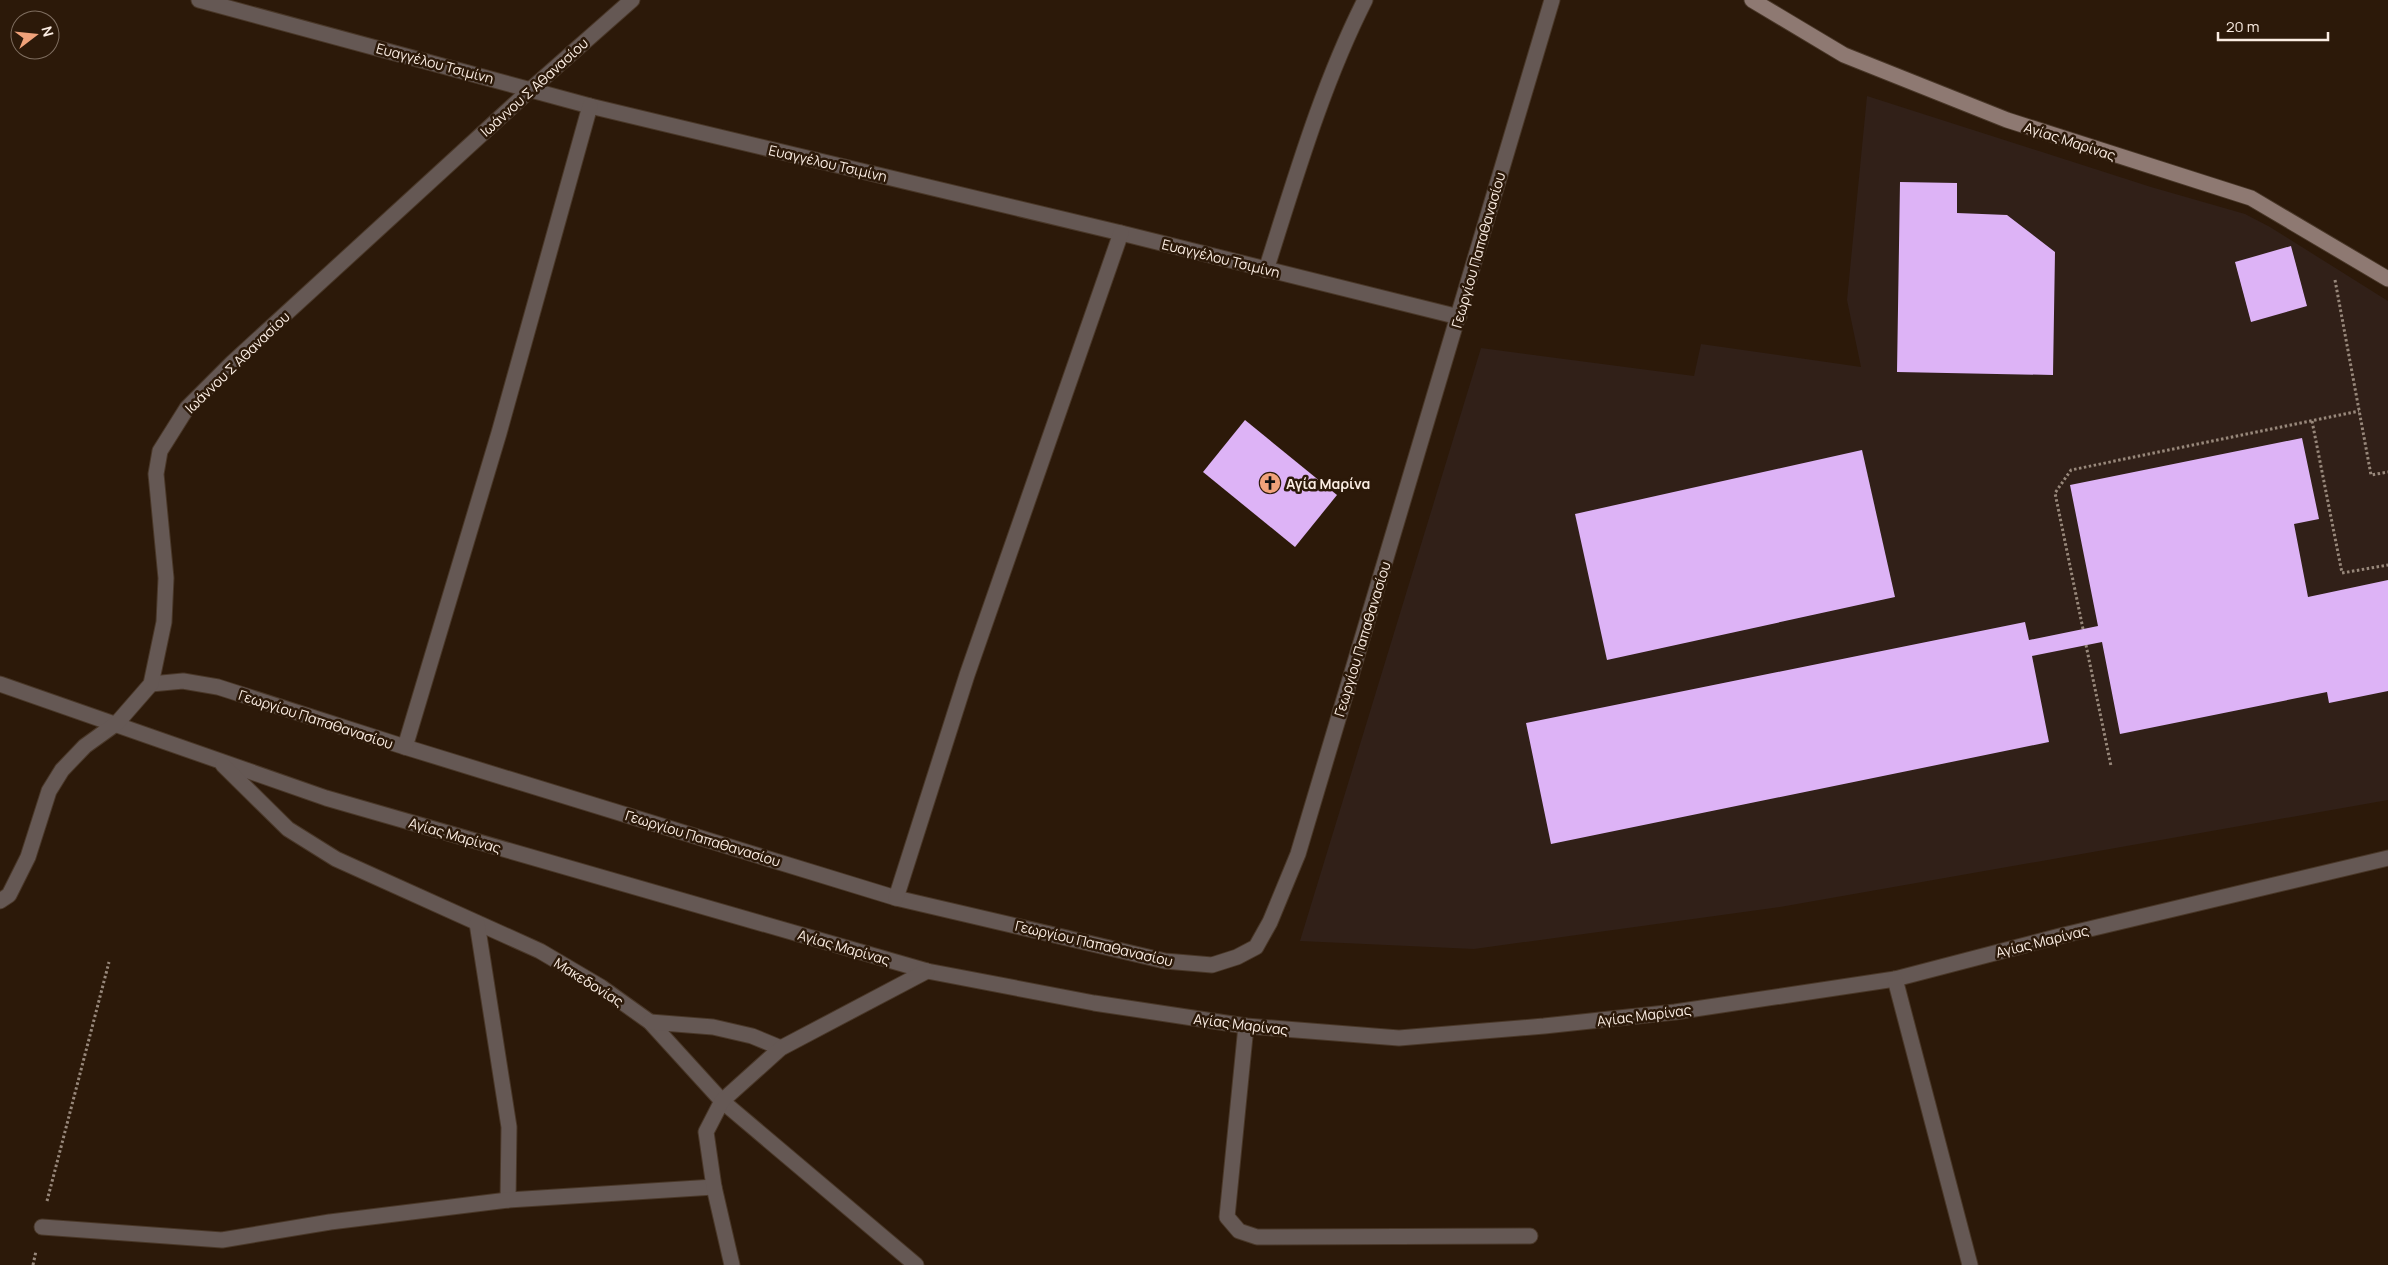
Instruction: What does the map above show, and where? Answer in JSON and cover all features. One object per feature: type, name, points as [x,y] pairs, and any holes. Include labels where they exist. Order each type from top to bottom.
[{"type":"street","name":"Ευαγγέλου Τσιμίνη","points":[[199,0],[249,12],[590,106],[1121,233],[1459,317]]},
{"type":"street","points":[[249,12],[260,0]]},
{"type":"street","name":"Ιωάννου Σ Αθανασίου","points":[[0,901],[9,896],[28,857],[49,792],[62,770],[85,746],[117,723],[151,684],[164,622],[166,578],[156,474],[160,451],[187,408],[232,363],[530,90],[632,0]]},
{"type":"street","points":[[1266,270],[1304,152],[1347,36],[1365,0]]},
{"type":"street","name":"Γεωργίου Παπαθανασίου","points":[[151,684],[183,681],[218,687],[896,898],[1165,961],[1212,965],[1237,957],[1256,947],[1270,922],[1298,854],[1552,0]]},
{"type":"street","name":"Αγίας Μαρίνας","points":[[1752,0],[1844,55],[2007,120],[2251,198],[2388,278]]},
{"type":"street","points":[[406,747],[499,433],[590,106]]},
{"type":"street","points":[[896,898],[967,675],[1121,233]]},
{"type":"street","name":"Αγίας Μαρίνας","points":[[0,684],[117,723],[221,762],[326,798],[928,971],[1094,1003],[1246,1026],[1399,1038],[1544,1026],[1665,1013],[1895,979],[2344,866],[2388,858]]},
{"type":"street","name":"Μακεδονίας","points":[[221,762],[288,829],[336,859],[540,951],[601,987],[650,1022],[722,1101],[916,1265]]},
{"type":"street","points":[[477,923],[509,1127],[508,1200]]},
{"type":"street","points":[[732,1265],[714,1187],[706,1132],[722,1101],[781,1048],[928,971]]},
{"type":"street","points":[[1895,979],[1970,1265]]},
{"type":"street","points":[[650,1022],[712,1027],[752,1036],[781,1048]]},
{"type":"street","points":[[1246,1026],[1227,1217],[1239,1231],[1257,1237],[1530,1236]]},
{"type":"street","points":[[42,1227],[222,1240],[330,1222],[508,1200],[714,1187]]},
{"type":"path","points":[[2330,244],[2371,475],[2388,472]]},
{"type":"path","points":[[2083,629],[2055,493],[2071,470],[2359,411]]},
{"type":"path","points":[[2312,420],[2342,573],[2388,565]]},
{"type":"path","points":[[2086,645],[2111,766]]},
{"type":"path","points":[[34,1265],[108,962]]},
{"type":"shaded area","points":[[1867,96],[2151,187],[2245,214],[2270,227],[2388,301],[2388,800],[1780,907],[1474,949],[1300,941],[1481,348],[1694,376],[1701,344],[1861,367],[1847,300]]},
{"type":"building","points":[[1900,182],[1957,183],[1957,213],[2007,215],[2055,252],[2053,375],[1897,372]]},
{"type":"building","points":[[2291,246],[2307,306],[2251,322],[2235,262]]},
{"type":"building","name":"Αγία Μαρίνα","points":[[1245,420],[1337,495],[1295,547],[1203,472]]},
{"type":"building","points":[[2302,438],[2319,519],[2294,524],[2308,597],[2388,580],[2388,691],[2329,703],[2327,692],[2120,734],[2102,642],[2032,656],[2049,742],[1551,844],[1526,723],[2025,622],[2029,640],[2098,626],[2070,485]]},
{"type":"building","points":[[1862,450],[1895,597],[1607,660],[1575,514]]},
{"type":"place","name":"Αγία Μαρίνα","points":[[1270,483]]}]
